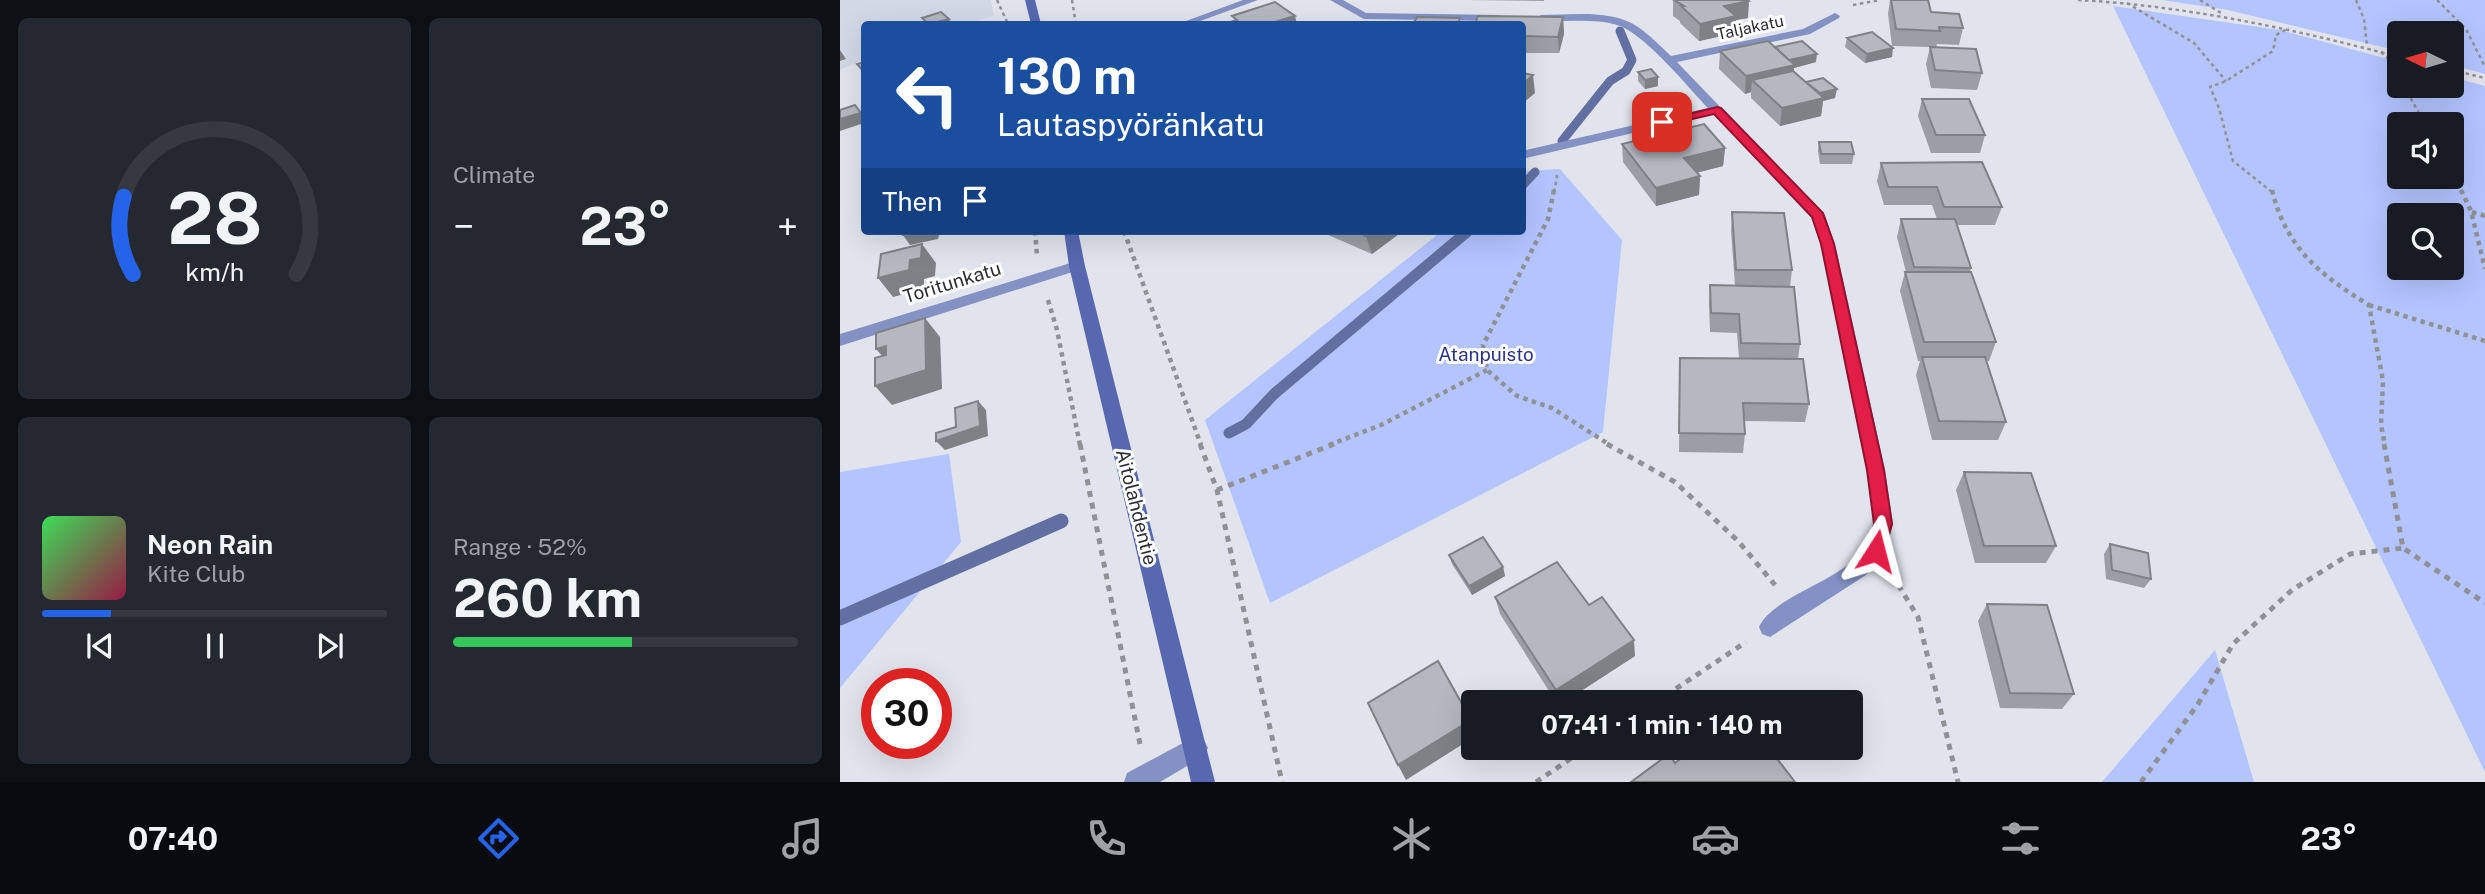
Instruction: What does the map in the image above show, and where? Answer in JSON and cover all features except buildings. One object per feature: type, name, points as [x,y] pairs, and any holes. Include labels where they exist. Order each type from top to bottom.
[{"type":"main road","points":[[1030,0],[1035,21]]},
{"type":"main road","name":"Aitolahdentie","points":[[1072,235],[1203,782]]},
{"type":"street","points":[[1192,21],[1253,0]]},
{"type":"street","points":[[1335,0],[1364,16],[1602,19],[1621,22],[1647,39],[1669,60],[1818,216],[1828,244],[1876,470],[1883,524],[1876,551],[1858,569],[1829,590],[1794,608],[1770,627]]},
{"type":"street","name":"Taljakatu","points":[[1669,60],[1806,32],[1835,16]]},
{"type":"street","points":[[1526,154],[1717,110]]},
{"type":"street","name":"Toritunkatu","points":[[840,340],[1077,266]]},
{"type":"street","points":[[1141,779],[1196,748]]},
{"type":"path","points":[[997,0],[1008,21]]},
{"type":"path","points":[[1072,0],[1076,21]]},
{"type":"path","points":[[2078,0],[2147,2],[2224,15],[2367,46],[2387,54]]},
{"type":"path","points":[[2200,0],[2224,15]]},
{"type":"path","points":[[2356,0],[2364,19],[2367,46]]},
{"type":"path","points":[[2437,0],[2466,29],[2485,67]]},
{"type":"path","points":[[2124,1],[2196,43],[2211,56],[2226,81]]},
{"type":"path","points":[[2289,28],[2276,35],[2273,51],[2226,81],[2210,87],[2219,107],[2233,161],[2272,190],[2275,214],[2298,251],[2340,288],[2369,305],[2485,341]]},
{"type":"path","points":[[2381,52],[2387,58]]},
{"type":"path","points":[[2464,73],[2485,78]]},
{"type":"path","points":[[1545,149],[1557,177],[1548,219],[1483,345],[1487,370],[1517,396],[1552,408],[1626,456],[1675,482],[1738,541],[1794,608]]},
{"type":"path","points":[[2461,189],[2471,211],[2485,269]]},
{"type":"path","points":[[2471,211],[2485,216]]},
{"type":"path","points":[[1035,235],[1040,276],[1057,330],[1141,779]]},
{"type":"path","points":[[1125,235],[1217,490],[1282,782]]},
{"type":"path","points":[[2369,305],[2383,381],[2381,425],[2403,548]]},
{"type":"path","points":[[1217,490],[1381,425],[1487,370]]},
{"type":"path","points":[[2141,782],[2198,704],[2233,644],[2292,590],[2350,554],[2403,548],[2485,603]]},
{"type":"path","points":[[1876,551],[1918,617],[1958,782]]},
{"type":"path","points":[[1674,690],[1770,627]]},
{"type":"path","points":[[1535,782],[1568,760]]},
{"type":"shaded area","points":[[840,0],[991,0],[994,16],[976,21],[861,21],[861,60],[840,70]]},
{"type":"green space","points":[[2162,0],[2485,0],[2485,74],[2464,68],[2464,21],[2387,21],[2387,48],[2228,10]]},
{"type":"green space","points":[[2113,6],[2280,30],[2387,59],[2387,98],[2464,98],[2464,80],[2485,86],[2485,772]]},
{"type":"green space","name":"Atanpuisto","points":[[1560,169],[1622,240],[1603,432],[1270,603],[1205,420],[1437,235],[1526,235],[1526,171]]},
{"type":"green space","points":[[949,454],[961,542],[840,688],[840,472]]},
{"type":"green space","points":[[2215,650],[2254,782],[2102,782]]},
{"type":"waterway","points":[[1562,141],[1610,81],[1626,71],[1632,60],[1620,31]]},
{"type":"waterway","points":[[1526,182],[1535,172]]},
{"type":"waterway","points":[[1229,433],[1246,424],[1274,394],[1463,235]]},
{"type":"waterway","points":[[840,618],[1061,521]]},
{"type":"route","points":[[1662,122],[1717,110],[1818,216],[1828,244],[1876,470],[1883,524],[1876,551]]}]
